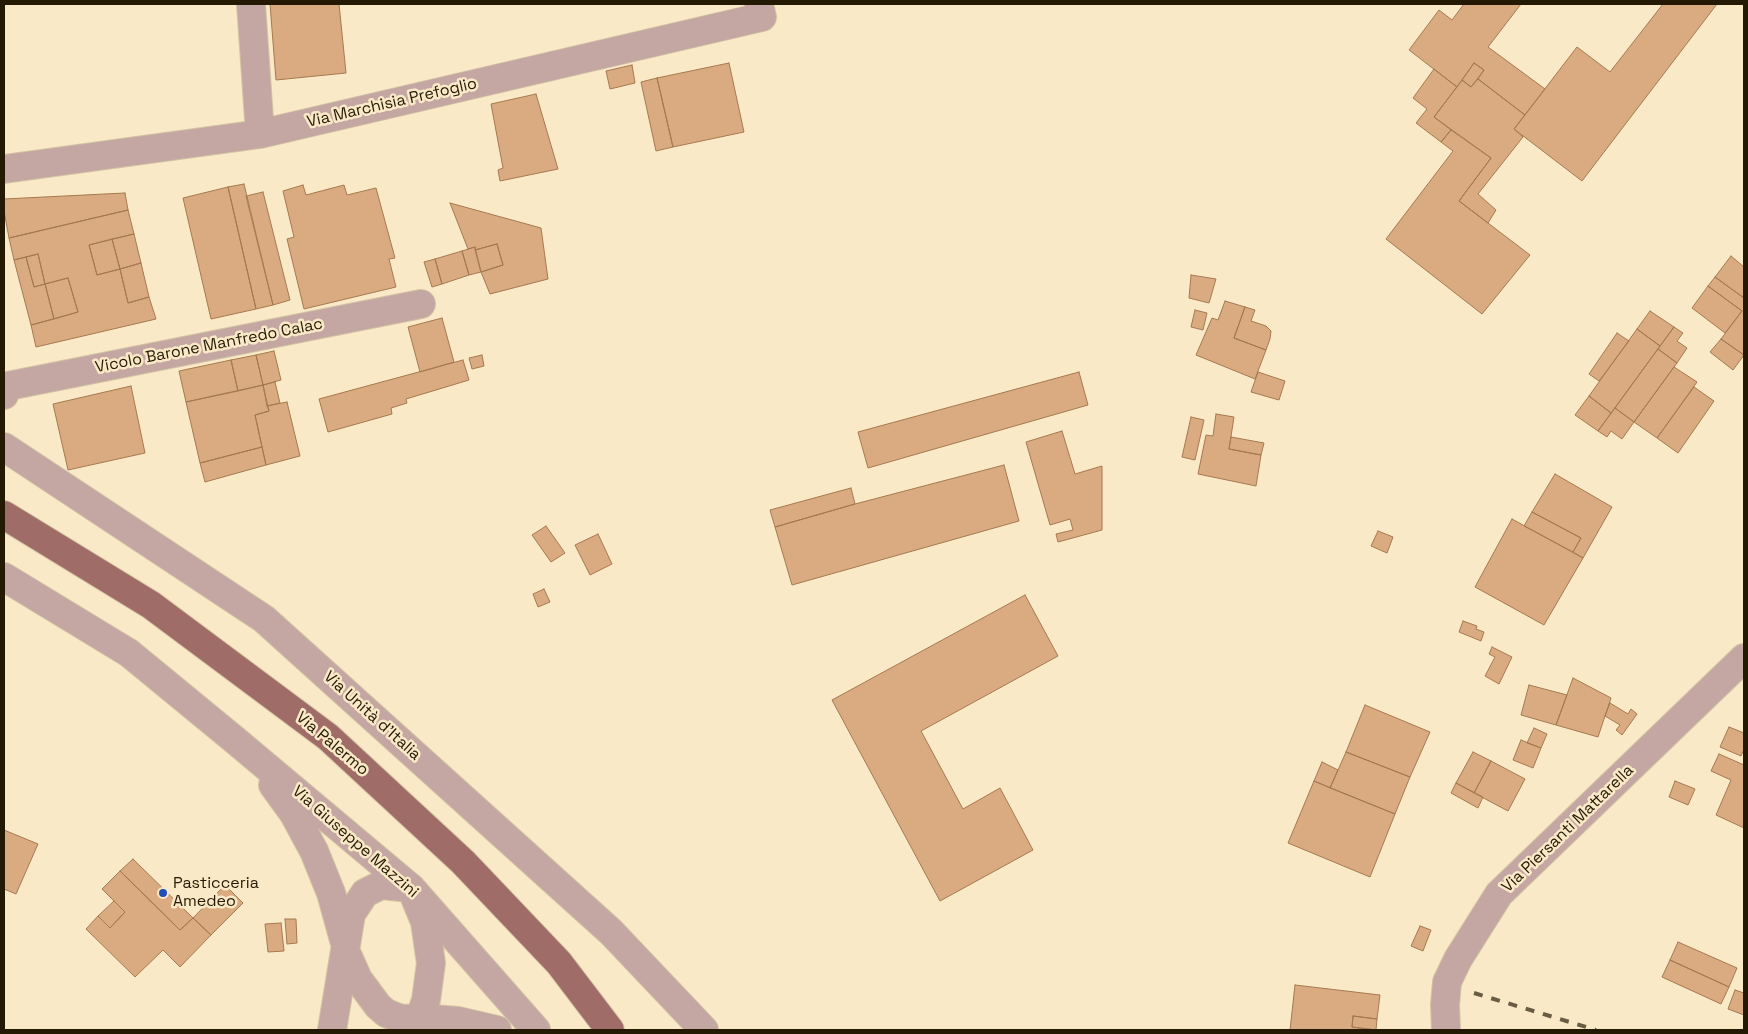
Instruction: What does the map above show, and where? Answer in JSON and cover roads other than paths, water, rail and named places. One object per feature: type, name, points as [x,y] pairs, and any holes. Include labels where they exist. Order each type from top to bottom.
[{"type":"main road","name":"Via Palermo","points":[[4,515],[151,605],[328,737],[463,862],[559,963],[610,1030]]},
{"type":"street","points":[[251,4],[260,134]]},
{"type":"street","name":"Via Marchisia Prefoglio","points":[[4,169],[260,134],[762,17],[759,4]]},
{"type":"street","name":"Vicolo Barone Manfredo Calac","points":[[4,395],[8,386],[421,304]]},
{"type":"street","name":"Via Unità d'Italia","points":[[4,447],[264,619],[611,932],[704,1030]]},
{"type":"street","name":"Via Giuseppe Mazzini","points":[[4,577],[129,653],[411,888],[536,1030]]},
{"type":"street","name":"Via Piersanti Mattarella","points":[[1446,1030],[1445,1005],[1447,982],[1458,959],[1499,894],[1744,658]]},
{"type":"street","name":"Via Giuseppe Mazzini","points":[[247,750],[294,814],[314,851],[331,893],[346,949],[358,979],[378,1006],[386,1013],[415,1022]]},
{"type":"street","points":[[332,1030],[351,914],[365,893],[381,885],[411,888],[425,922],[431,963],[426,1000],[415,1022],[458,1021],[497,1030]]},
{"type":"railway","points":[[1474,993],[1596,1030]]},
{"type":"place","name":"Pasticceria Amedeo","points":[[163,893]]}]
